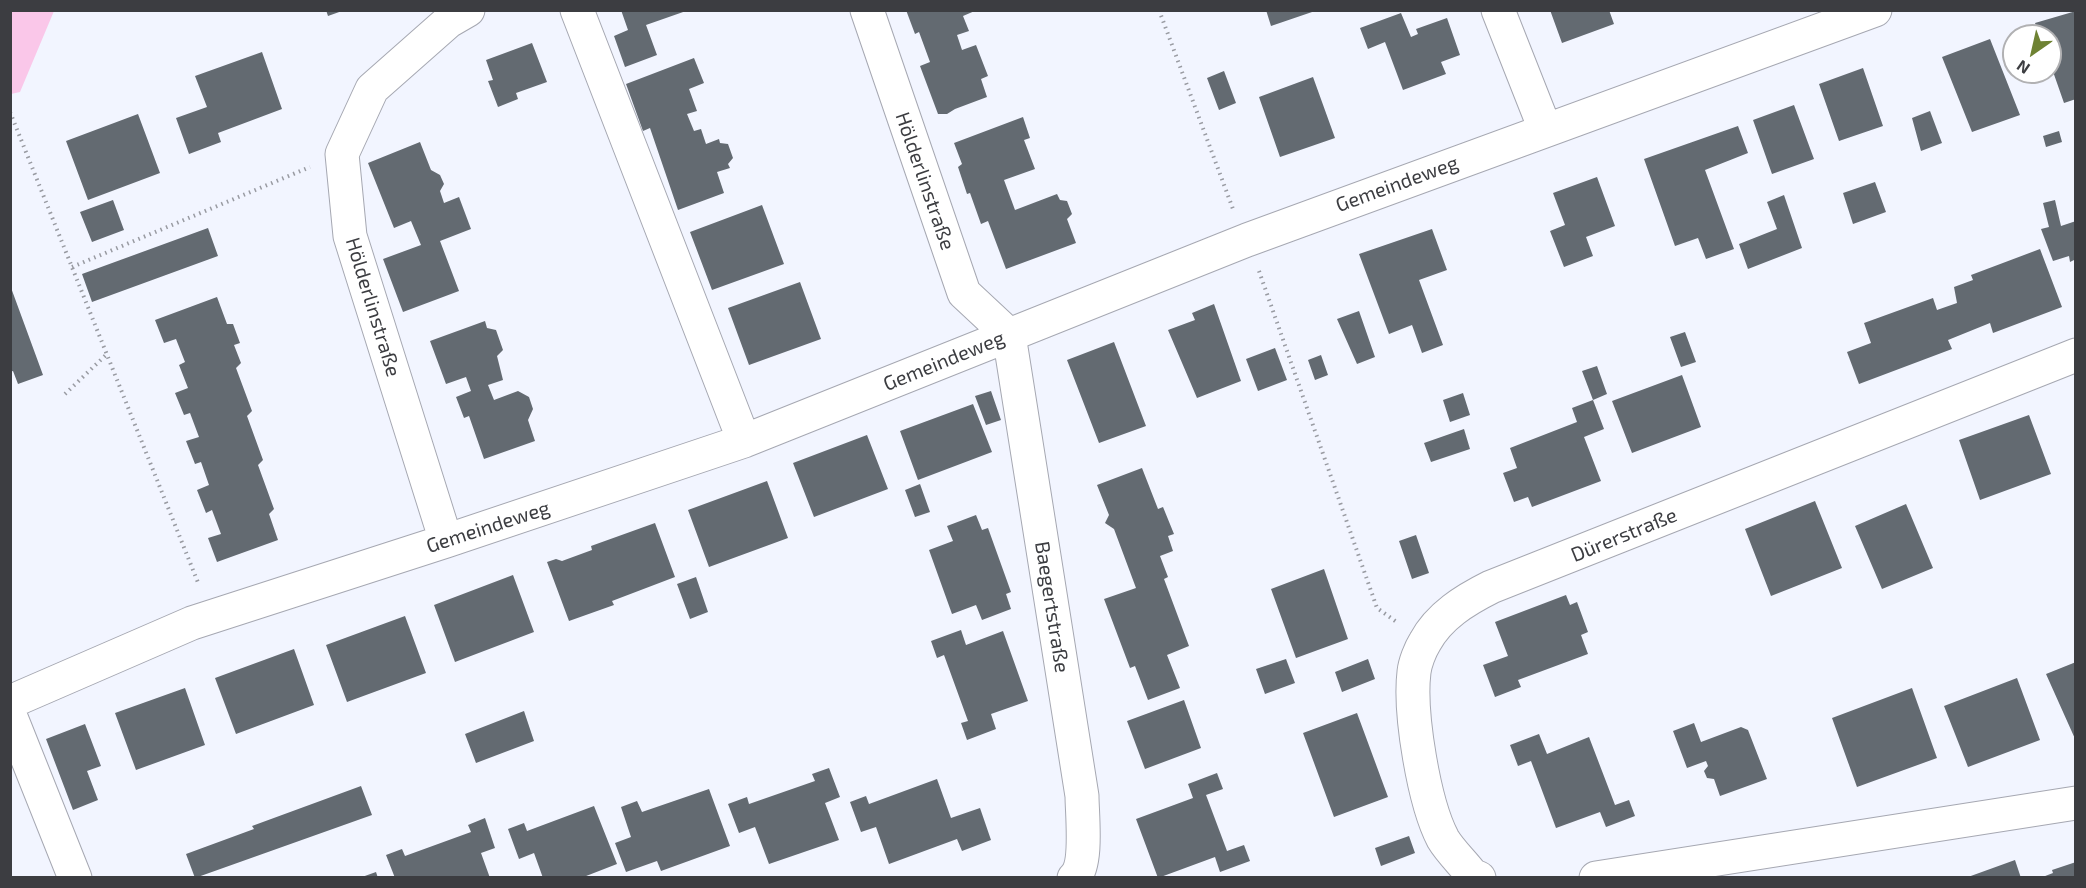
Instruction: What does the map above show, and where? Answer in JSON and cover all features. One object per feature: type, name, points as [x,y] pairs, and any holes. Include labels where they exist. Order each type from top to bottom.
[{"type":"street","points":[[342,154],[372,89],[448,21],[468,10]]},
{"type":"street","points":[[577,10],[744,441]]},
{"type":"street","name":"Hölderlinstraße","points":[[867,10],[964,293],[1009,335]]},
{"type":"street","points":[[1498,10],[1545,129]]},
{"type":"street","name":"Gemeindeweg","points":[[10,702],[212,616],[446,541],[744,441],[1247,240],[1875,10]]},
{"type":"street","name":"Hölderlinstraße","points":[[342,154],[350,236],[446,541]]},
{"type":"street","name":"Baegertstraße","points":[[1009,335],[1082,796],[1083,840],[1079,873],[1074,878]]},
{"type":"street","name":"Dürerstraße","points":[[1479,878],[1472,874],[1443,839],[1425,786],[1416,725],[1414,671],[1425,642],[1442,620],[1464,601],[1491,587],[2076,355]]},
{"type":"street","points":[[10,715],[75,878]]},
{"type":"street","points":[[1596,878],[2076,803]]},
{"type":"path","points":[[1159,10],[1247,240],[1377,608],[1425,642]]},
{"type":"path","points":[[10,112],[212,616]]},
{"type":"path","points":[[72,267],[342,154]]},
{"type":"path","points":[[65,394],[107,354]]},
{"type":"shaded area","points":[[11,10],[54,11],[20,92],[11,94]]},
{"type":"building","points":[[326,10],[342,10],[342,11],[328,16]]},
{"type":"building","points":[[621,10],[686,11],[646,25],[657,55],[625,67],[614,36],[628,30]]},
{"type":"building","points":[[906,10],[977,10],[963,16],[969,31],[957,35],[962,50],[976,45],[988,76],[981,79],[987,97],[947,114],[938,114],[920,66],[930,62],[919,32],[915,34]]},
{"type":"building","points":[[1266,10],[1315,10],[1315,11],[1271,26]]},
{"type":"building","points":[[1550,10],[1609,10],[1614,24],[1562,43]]},
{"type":"building","points":[[2076,11],[2076,99],[2064,103],[2057,84],[2062,84],[2062,24],[2035,23]]},
{"type":"building","points":[[1401,13],[1411,37],[1418,34],[1416,29],[1447,18],[1460,55],[1441,62],[1446,74],[1403,90],[1385,42],[1368,49],[1360,28]]},
{"type":"building","points":[[1990,39],[2002,69],[2002,84],[2008,84],[2020,115],[1972,132],[1942,57]]},
{"type":"building","points":[[532,43],[547,82],[516,93],[518,99],[498,107],[488,81],[493,80],[486,60]]},
{"type":"building","points":[[262,52],[282,109],[218,133],[221,142],[189,154],[176,118],[207,107],[195,76]]},
{"type":"building","points":[[694,58],[704,83],[689,89],[697,111],[687,114],[694,131],[701,129],[706,144],[719,139],[720,143],[728,144],[733,158],[728,164],[730,168],[717,172],[724,193],[678,210],[650,128],[643,131],[626,84]]},
{"type":"building","points":[[1863,68],[1883,126],[1839,141],[1819,84]]},
{"type":"building","points":[[1224,71],[1236,103],[1219,110],[1207,78]]},
{"type":"building","points":[[1313,77],[1335,138],[1280,157],[1259,97]]},
{"type":"building","points":[[1794,105],[1814,159],[1772,174],[1753,120]]},
{"type":"building","points":[[1930,111],[1942,143],[1921,151],[1912,118]]},
{"type":"building","points":[[138,114],[160,173],[88,200],[66,141]]},
{"type":"building","points":[[1023,117],[1030,138],[1024,140],[1035,169],[1004,180],[1015,210],[1057,194],[1060,200],[1067,201],[1072,214],[1067,219],[1076,243],[1006,269],[988,221],[981,224],[970,193],[967,194],[958,167],[962,164],[954,143]]},
{"type":"building","points":[[1738,126],[1748,153],[1705,170],[1734,249],[1706,259],[1698,238],[1675,246],[1644,159]]},
{"type":"building","points":[[2059,131],[2062,142],[2046,147],[2043,136]]},
{"type":"building","points":[[420,142],[431,170],[440,175],[444,184],[440,191],[444,203],[459,197],[471,229],[440,241],[459,291],[403,312],[383,259],[421,245],[411,221],[394,228],[368,163]]},
{"type":"building","points":[[1597,177],[1615,226],[1586,237],[1593,256],[1564,267],[1550,231],[1565,225],[1553,193]]},
{"type":"building","points":[[1875,182],[1886,212],[1853,224],[1843,193]]},
{"type":"building","points":[[1784,195],[1802,248],[1748,269],[1739,244],[1777,229],[1767,202]]},
{"type":"building","points":[[113,200],[124,230],[92,242],[80,212]]},
{"type":"building","points":[[2055,200],[2061,226],[2076,221],[2076,259],[2070,262],[2069,256],[2053,261],[2041,229],[2049,227],[2043,203]]},
{"type":"building","points":[[762,205],[784,264],[712,290],[690,232]]},
{"type":"building","points":[[208,228],[218,256],[92,302],[82,274]]},
{"type":"building","points":[[1432,229],[1447,270],[1419,280],[1443,345],[1422,353],[1412,325],[1389,334],[1359,254]]},
{"type":"building","points":[[2040,249],[2062,307],[1993,333],[1990,323],[1948,340],[1952,349],[1859,384],[1847,352],[1871,343],[1864,323],[1933,298],[1937,310],[1957,303],[1954,287],[1973,280],[1971,275]]},
{"type":"building","points":[[800,282],[821,339],[749,365],[728,308]]},
{"type":"building","points":[[10,285],[43,375],[18,384],[13,371],[10,372]]},
{"type":"building","points":[[217,297],[227,324],[233,324],[240,343],[234,345],[241,363],[236,368],[252,411],[247,416],[263,460],[258,465],[274,509],[269,514],[278,540],[217,562],[208,538],[221,534],[212,510],[206,513],[197,490],[209,485],[201,462],[195,464],[186,441],[199,437],[190,413],[184,415],[175,393],[188,388],[179,365],[185,362],[176,339],[164,343],[155,320]]},
{"type":"building","points":[[1214,304],[1241,381],[1197,398],[1168,330],[1195,320],[1192,313]]},
{"type":"building","points":[[1359,311],[1375,357],[1357,364],[1337,319]]},
{"type":"building","points":[[485,321],[487,328],[496,330],[503,350],[497,356],[503,380],[488,385],[494,400],[518,391],[529,397],[533,409],[528,420],[535,441],[484,459],[469,416],[464,418],[456,397],[471,391],[466,377],[446,384],[430,341]]},
{"type":"building","points":[[1685,332],[1696,362],[1681,367],[1670,337]]},
{"type":"building","points":[[1114,342],[1146,426],[1099,443],[1067,360]]},
{"type":"building","points":[[1275,348],[1287,380],[1258,391],[1246,359]]},
{"type":"building","points":[[1321,355],[1328,375],[1315,380],[1308,360]]},
{"type":"building","points":[[1597,366],[1607,394],[1593,400],[1582,371]]},
{"type":"building","points":[[1682,375],[1701,427],[1632,453],[1612,401]]},
{"type":"building","points":[[991,391],[1001,420],[986,425],[975,396]]},
{"type":"building","points":[[1463,393],[1470,415],[1450,422],[1443,400]]},
{"type":"building","points":[[1593,400],[1604,429],[1584,437],[1601,481],[1532,507],[1528,497],[1514,502],[1503,473],[1517,468],[1510,448],[1577,422],[1572,408]]},
{"type":"building","points":[[973,404],[992,452],[918,480],[900,431]]},
{"type":"building","points":[[2029,415],[2051,474],[1980,500],[1959,440]]},
{"type":"building","points":[[1464,429],[1470,449],[1431,462],[1424,443]]},
{"type":"building","points":[[867,435],[888,489],[814,517],[793,463]]},
{"type":"building","points":[[1142,468],[1158,509],[1163,507],[1174,534],[1168,536],[1173,551],[1160,556],[1168,577],[1164,579],[1189,646],[1167,655],[1180,688],[1148,700],[1135,666],[1130,668],[1104,599],[1136,588],[1114,529],[1105,523],[1109,515],[1097,485]]},
{"type":"building","points":[[767,481],[788,538],[709,567],[688,510]]},
{"type":"building","points":[[920,484],[930,512],[915,517],[905,490]]},
{"type":"building","points":[[1815,501],[1842,568],[1771,596],[1745,529]]},
{"type":"building","points":[[1906,504],[1933,568],[1882,589],[1855,526]]},
{"type":"building","points":[[976,515],[982,530],[988,528],[1011,592],[1006,594],[1011,609],[982,620],[976,605],[952,614],[929,550],[953,541],[947,526]]},
{"type":"building","points":[[655,523],[675,577],[612,601],[614,605],[569,621],[547,562],[556,559],[562,561],[592,550],[591,546]]},
{"type":"building","points":[[1416,535],[1429,573],[1412,579],[1399,541]]},
{"type":"building","points":[[1324,569],[1348,639],[1296,658],[1271,589]]},
{"type":"building","points":[[513,575],[534,632],[455,662],[434,605]]},
{"type":"building","points":[[696,577],[708,612],[690,619],[677,584]]},
{"type":"building","points":[[1566,595],[1570,605],[1577,602],[1588,632],[1581,635],[1588,654],[1518,680],[1521,687],[1495,697],[1483,665],[1508,656],[1495,622]]},
{"type":"building","points":[[405,616],[426,673],[347,702],[326,645]]},
{"type":"building","points":[[961,630],[966,645],[1003,631],[1028,701],[991,714],[996,729],[967,740],[961,723],[968,721],[944,655],[937,658],[931,641]]},
{"type":"building","points":[[294,649],[314,705],[236,734],[215,678]]},
{"type":"building","points":[[1286,659],[1295,683],[1265,694],[1256,669]]},
{"type":"building","points":[[1368,659],[1375,679],[1342,692],[1335,672]]},
{"type":"building","points":[[2076,662],[2076,741],[2046,674]]},
{"type":"building","points":[[2017,678],[2040,740],[1968,767],[1944,706]]},
{"type":"building","points":[[185,688],[205,745],[136,770],[115,713]]},
{"type":"building","points":[[1912,688],[1937,758],[1857,787],[1832,718]]},
{"type":"building","points":[[1184,700],[1201,748],[1145,769],[1127,721]]},
{"type":"building","points":[[524,711],[534,741],[476,763],[465,734]]},
{"type":"building","points":[[1357,713],[1388,797],[1334,817],[1303,733]]},
{"type":"building","points":[[1694,723],[1701,742],[1741,727],[1748,730],[1767,779],[1720,796],[1714,779],[1707,778],[1704,771],[1708,766],[1706,761],[1687,768],[1673,731]]},
{"type":"building","points":[[85,724],[101,766],[87,771],[98,800],[73,810],[46,739]]},
{"type":"building","points":[[1539,734],[1547,754],[1589,737],[1615,805],[1629,800],[1635,816],[1606,827],[1600,812],[1556,828],[1531,761],[1518,766],[1510,745]]},
{"type":"building","points":[[829,768],[840,797],[825,803],[839,840],[769,864],[755,827],[739,833],[728,804],[747,797],[749,804],[815,781],[812,774]]},
{"type":"building","points":[[1217,773],[1223,789],[1206,795],[1227,851],[1244,845],[1250,861],[1220,872],[1215,857],[1158,878],[1136,819],[1193,798],[1188,784]]},
{"type":"building","points":[[937,779],[951,818],[980,808],[991,840],[962,851],[957,839],[889,864],[876,827],[861,832],[850,802],[866,796],[869,804]]},
{"type":"building","points":[[361,786],[372,815],[195,878],[186,854],[254,829],[252,826]]},
{"type":"building","points":[[709,789],[730,846],[661,871],[657,861],[626,872],[615,843],[631,837],[621,807],[637,801],[642,812]]},
{"type":"building","points":[[594,806],[617,864],[581,878],[543,878],[534,853],[519,859],[508,829],[524,823],[527,831]]},
{"type":"building","points":[[485,818],[495,848],[481,853],[490,878],[395,878],[386,855],[402,849],[405,856],[471,832],[468,825]]},
{"type":"building","points":[[1409,836],[1415,853],[1381,866],[1375,848]]},
{"type":"building","points":[[2015,860],[2021,878],[1968,878],[1968,877]]},
{"type":"building","points":[[2076,862],[2076,878],[2040,878],[2053,873],[2052,870]]},
{"type":"building","points":[[376,872],[378,878],[362,878],[362,877]]}]
